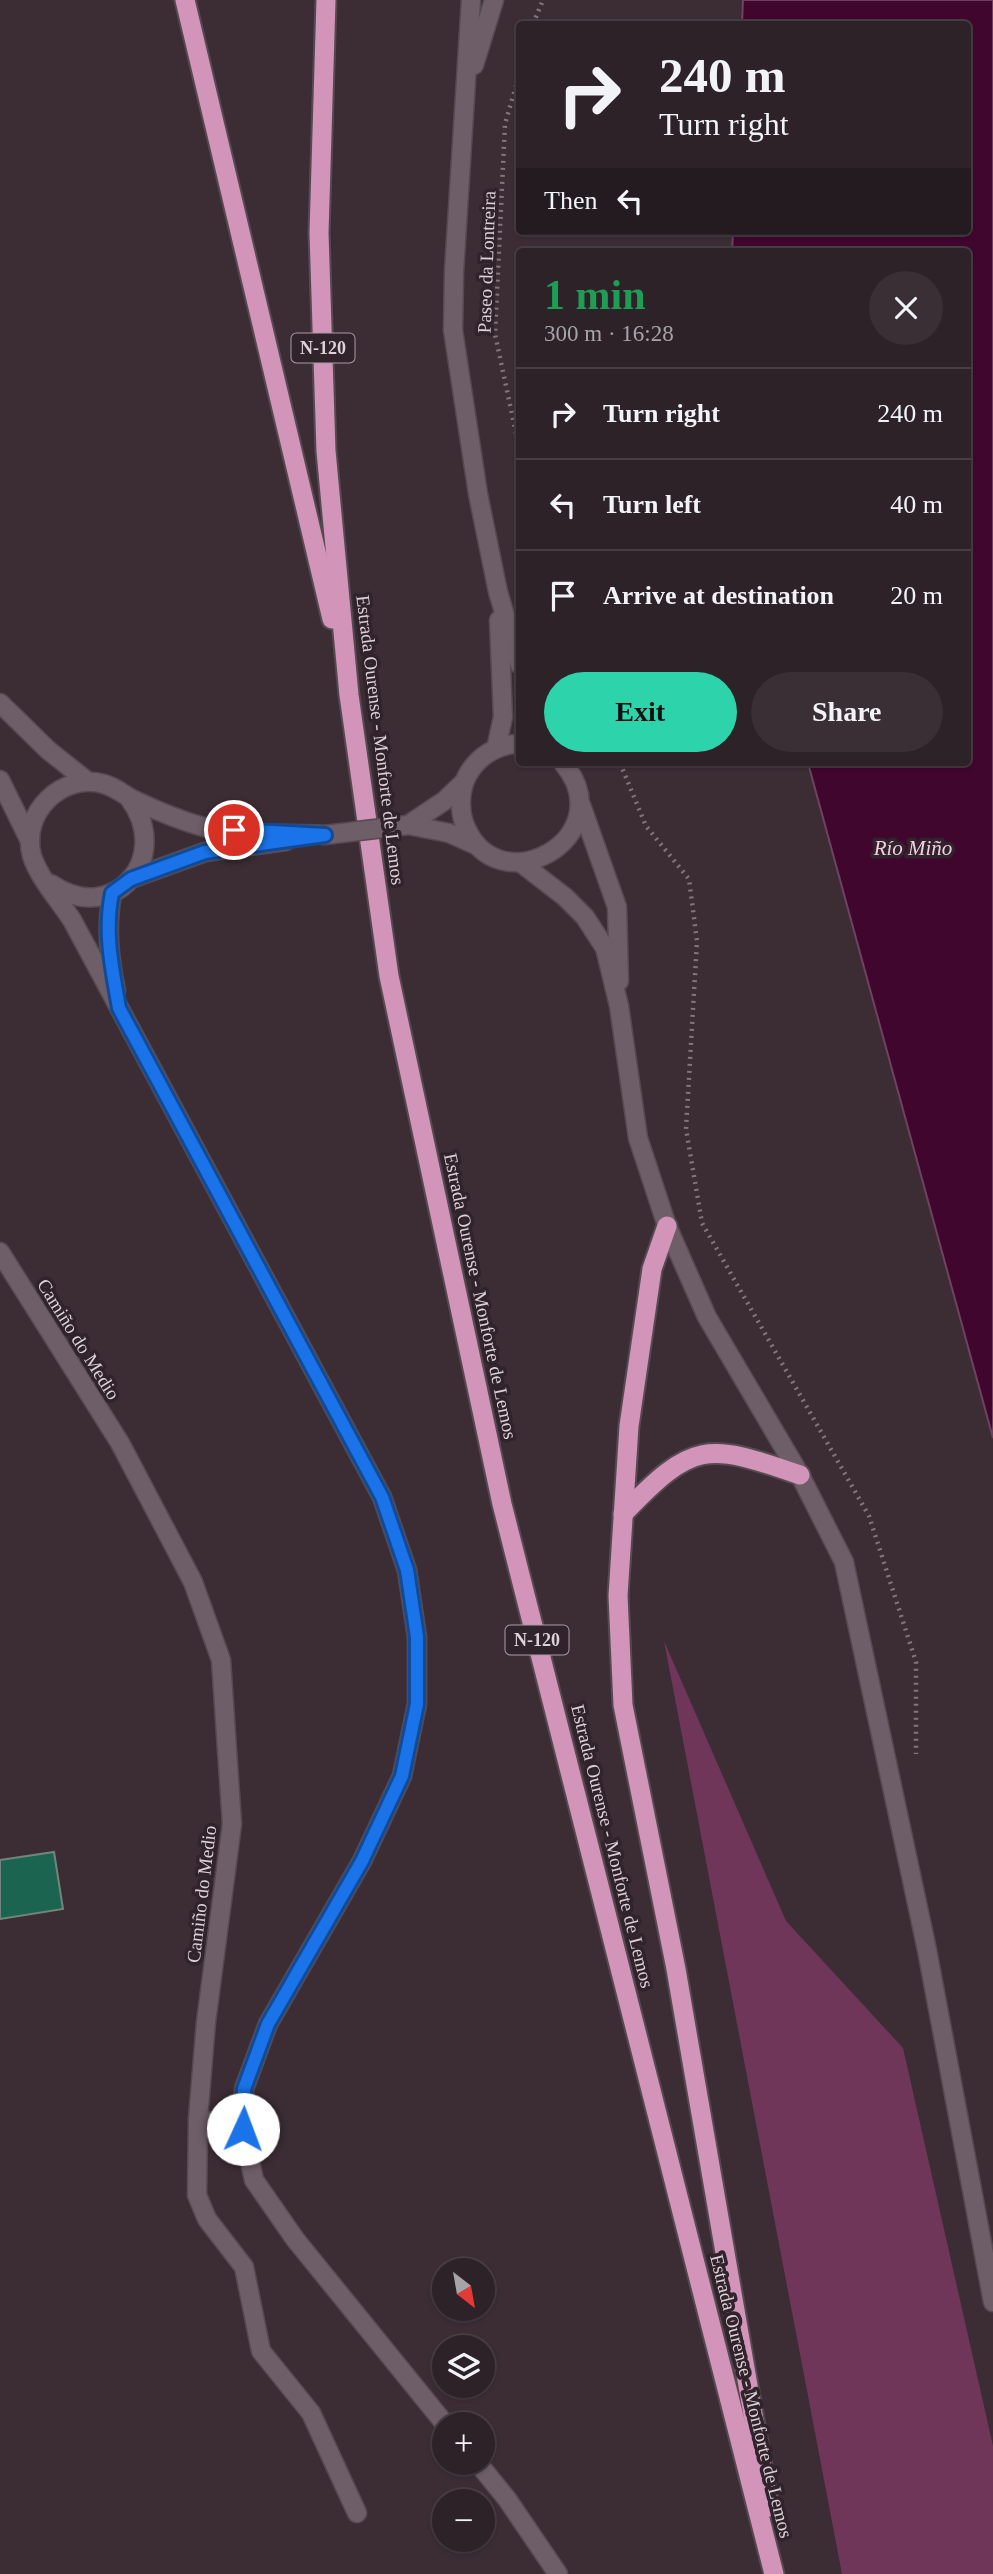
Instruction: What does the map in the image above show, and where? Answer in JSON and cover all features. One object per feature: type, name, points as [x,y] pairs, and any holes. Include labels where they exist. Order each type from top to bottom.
[{"type":"highway","points":[[185,0],[349,695]]},
{"type":"highway","name":"Estrada Ourense - Monforte de Lemos","points":[[326,0],[319,233],[327,451],[349,695],[390,976],[502,1504],[774,2574]]},
{"type":"highway","points":[[667,1226],[652,1269],[629,1426],[618,1596],[623,1705],[676,1969],[780,2574]]},
{"type":"highway","points":[[623,1514],[663,1472],[693,1457],[732,1453],[800,1475]]},
{"type":"street","points":[[471,0],[454,272],[453,330],[461,398],[498,592],[516,652]]},
{"type":"street","points":[[466,92],[494,0]]},
{"type":"street","points":[[496,749],[503,717],[498,592]]},
{"type":"street","points":[[0,704],[48,750],[87,781]]},
{"type":"street","points":[[479,847],[468,833],[462,816],[460,799],[464,782],[472,768],[496,749],[516,745]]},
{"type":"street","points":[[566,766],[574,779],[617,907],[620,938],[619,1006]]},
{"type":"street","points":[[0,780],[30,841],[36,863],[119,1008],[382,1497],[407,1570],[417,1637],[417,1704],[402,1776],[362,1861],[268,2024],[244,2089],[243,2129],[254,2180],[295,2239],[435,2412]]},
{"type":"street","points":[[30,841],[33,823],[41,806],[53,793],[69,785],[87,781],[106,784],[175,818],[211,829],[325,835]]},
{"type":"street","points":[[408,825],[464,782]]},
{"type":"street","points":[[129,797],[140,812],[146,838],[141,864],[131,879]]},
{"type":"street","points":[[521,863],[540,860],[556,851],[569,837],[577,820],[580,801]]},
{"type":"street","points":[[48,881],[78,897],[95,898],[112,893],[131,879],[205,852],[408,825],[449,833],[479,847],[491,856],[521,863],[540,875],[585,917],[604,948],[619,1006],[638,1138],[667,1226],[707,1317],[800,1475],[844,1562],[927,1950],[993,2302]]},
{"type":"street","points":[[112,893],[107,918],[108,948],[119,1008]]},
{"type":"street","name":"Camiño do Medio","points":[[0,1252],[120,1443],[193,1582],[221,1660],[232,1824],[206,2022],[198,2119],[197,2195],[207,2219],[244,2267],[261,2351],[311,2413],[356,2513]]},
{"type":"street","points":[[198,2119],[243,2129]]},
{"type":"street","points":[[488,2475],[558,2574]]},
{"type":"path","points":[[534,21],[544,0]]},
{"type":"path","name":"Paseo da Lontreira","points":[[516,87],[506,124],[495,334],[516,433]]},
{"type":"shaded area","points":[[664,1641],[786,1921],[903,2048],[993,2446],[993,2574],[842,2574]]},
{"type":"water","name":"Río Miño","points":[[743,0],[993,0],[993,1438],[809,766],[971,766],[971,248],[732,248],[733,235],[971,235],[971,21],[742,21]]},
{"type":"building","points":[[54,1852],[63,1909],[0,1919],[0,1860]]},
{"type":"route","points":[[234,830],[325,835],[205,852],[131,879],[112,893],[107,918],[108,948],[119,1008],[382,1497],[407,1570],[417,1637],[417,1704],[402,1776],[362,1861],[268,2024],[244,2089],[243,2129]]}]
